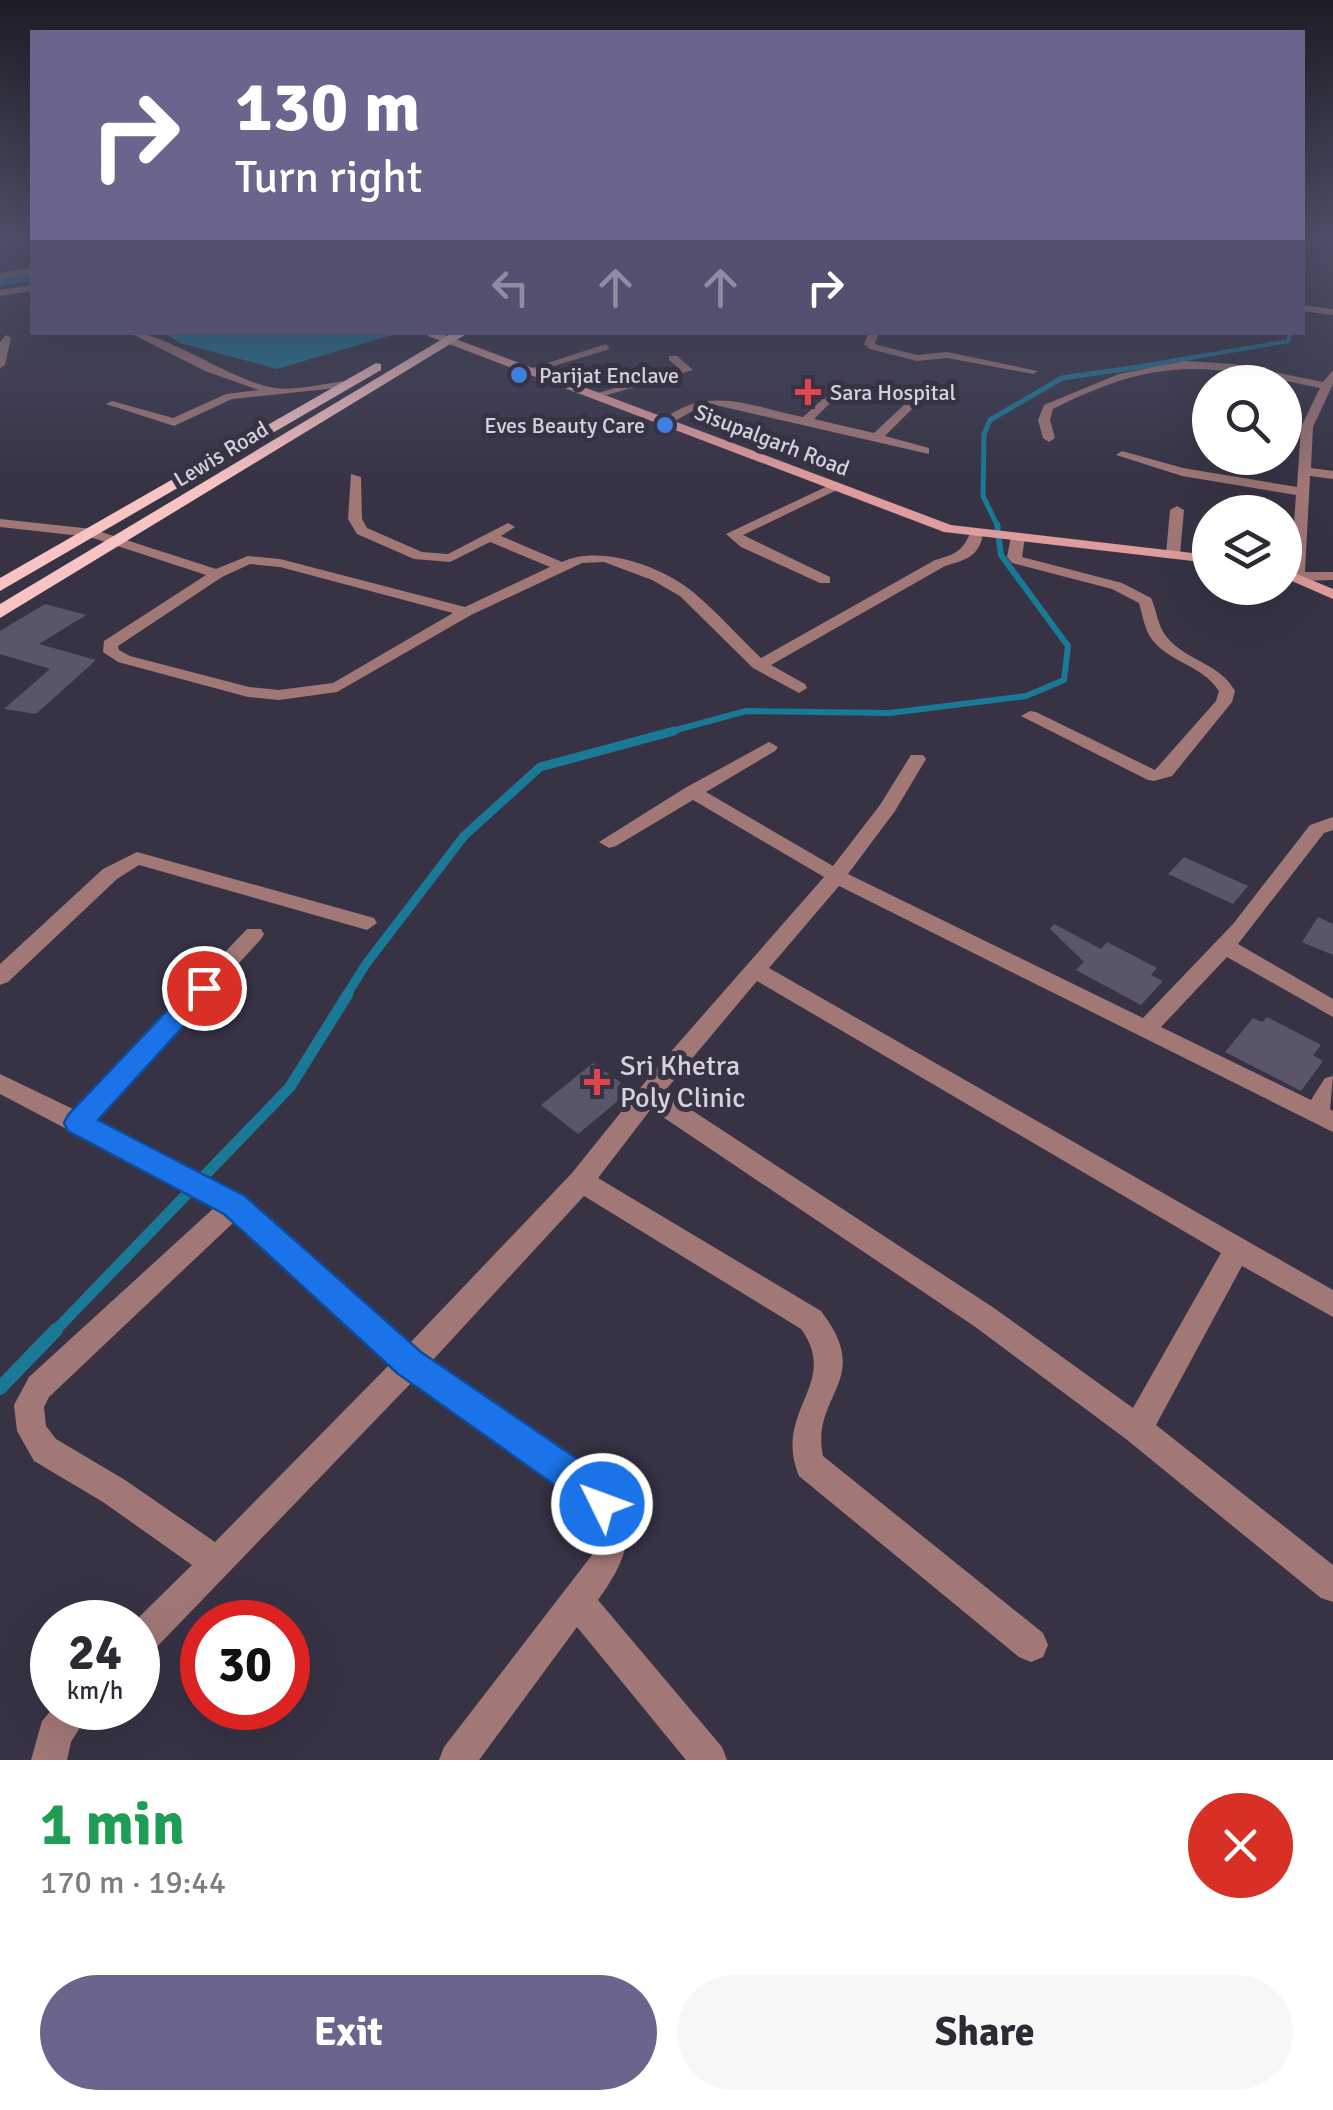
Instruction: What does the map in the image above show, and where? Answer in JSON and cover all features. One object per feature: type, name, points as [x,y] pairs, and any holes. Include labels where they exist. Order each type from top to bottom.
[{"type":"main road","name":"Lewis Road","points":[[0,586],[428,335]]},
{"type":"main road","name":"Lewis Road","points":[[0,612],[458,336]]},
{"type":"street","points":[[139,335],[208,369],[276,392]]},
{"type":"street","points":[[873,335],[869,344],[917,358],[946,355],[1033,370]]},
{"type":"street","name":"Sisupalgarh Road","points":[[458,336],[531,370],[948,528],[1192,557]]},
{"type":"street","points":[[0,366],[6,338]]},
{"type":"street","points":[[531,370],[606,348]]},
{"type":"street","points":[[597,394],[686,372],[687,367],[673,358]]},
{"type":"street","points":[[1049,438],[1044,420],[1048,407],[1086,387],[1120,377],[1203,364],[1331,379],[1307,428],[1302,471],[1333,475]]},
{"type":"street","points":[[112,404],[174,422],[230,396],[346,384]]},
{"type":"street","points":[[806,420],[842,385]]},
{"type":"street","points":[[667,421],[707,402],[806,420],[925,451]]},
{"type":"street","points":[[877,437],[909,406]]},
{"type":"street","points":[[1122,456],[1182,472],[1302,492]]},
{"type":"street","points":[[1302,475],[1302,495]]},
{"type":"street","points":[[355,478],[355,519],[372,538],[437,559],[450,558],[508,527]]},
{"type":"street","points":[[825,580],[746,544],[733,534],[837,487]]},
{"type":"street","points":[[1173,554],[1177,510]]},
{"type":"street","points":[[0,523],[92,532],[217,574]]},
{"type":"street","points":[[759,665],[940,563],[969,554],[981,534]]},
{"type":"street","points":[[1014,537],[1017,560],[1117,586],[1146,601],[1150,623],[1160,639],[1174,652],[1217,677],[1227,691],[1224,702],[1166,772],[1154,776],[1030,716]]},
{"type":"street","points":[[490,538],[562,567]]},
{"type":"street","points":[[466,612],[261,560],[237,563],[217,574],[110,644],[112,652],[248,692],[310,692],[337,687],[466,612],[562,567],[595,556],[657,577],[685,594],[759,665],[799,688]]},
{"type":"street","points":[[1302,575],[1333,576]]},
{"type":"street","points":[[1302,580],[1333,595]]},
{"type":"street","points":[[609,842],[769,747]]},
{"type":"street","points":[[160,1620],[581,1180],[649,1094],[836,876],[888,807],[917,759]]},
{"type":"street","points":[[692,792],[836,876],[1324,1118],[1333,1085]]},
{"type":"street","points":[[1147,1028],[1225,946],[1318,829],[1333,823]]},
{"type":"street","points":[[0,977],[110,874],[137,858],[366,922]]},
{"type":"street","points":[[78,1123],[254,934]]},
{"type":"street","points":[[1225,946],[1333,1009]]},
{"type":"street","points":[[755,970],[1333,1304]]},
{"type":"street","points":[[0,1083],[225,1199],[409,1362],[583,1484],[602,1504],[613,1521],[614,1541],[603,1566],[458,1760]]},
{"type":"street","points":[[649,1094],[984,1317],[1137,1429],[1333,1586]]},
{"type":"street","points":[[581,1180],[812,1320],[828,1336],[833,1367],[807,1424],[803,1446],[810,1466],[1031,1645]]},
{"type":"street","points":[[217,1562],[45,1450],[32,1431],[29,1405],[39,1388],[225,1199]]},
{"type":"street","points":[[1137,1429],[1238,1248]]},
{"type":"street","points":[[577,1602],[709,1760]]},
{"type":"street","points":[[49,1760],[59,1730]]},
{"type":"water","points":[[167,335],[392,335],[277,369],[180,343]]},
{"type":"building","points":[[45,604],[86,615],[39,644],[96,660],[36,714],[4,709],[50,669],[0,654],[0,631]]},
{"type":"building","points":[[1184,857],[1248,886],[1233,904],[1168,874]]},
{"type":"building","points":[[1318,917],[1333,924],[1333,955],[1302,942]]},
{"type":"building","points":[[1054,924],[1101,949],[1107,942],[1157,968],[1151,975],[1163,981],[1141,1005],[1076,970],[1084,962],[1050,929]]},
{"type":"building","points":[[1267,1017],[1321,1045],[1313,1055],[1323,1061],[1301,1091],[1225,1052],[1253,1018],[1262,1022]]},
{"type":"building","points":[[593,1063],[631,1090],[578,1134],[541,1105]]},
{"type":"waterway","points":[[1148,365],[1289,341],[1289,335]]},
{"type":"waterway","points":[[997,525],[983,496],[984,434],[990,420],[1062,378],[1166,363]]},
{"type":"waterway","points":[[665,733],[746,711],[890,713],[1026,696],[1064,680],[1068,646],[1001,555],[997,525]]},
{"type":"waterway","points":[[346,996],[464,836],[540,767],[674,731]]},
{"type":"waterway","points":[[54,1332],[290,1087],[348,994]]},
{"type":"waterway","points":[[0,1388],[56,1330]]},
{"type":"place","name":"Parijat Enclave","points":[[519,375]]},
{"type":"place","name":"Sara Hospital","points":[[808,392]]},
{"type":"place","name":"Eves Beauty Care","points":[[665,425]]},
{"type":"place","name":"Sri Khetra Poly Clinic","points":[[597,1082]]},
{"type":"route","points":[[204,988],[78,1123],[235,1205],[409,1362],[583,1484],[602,1504]]}]
